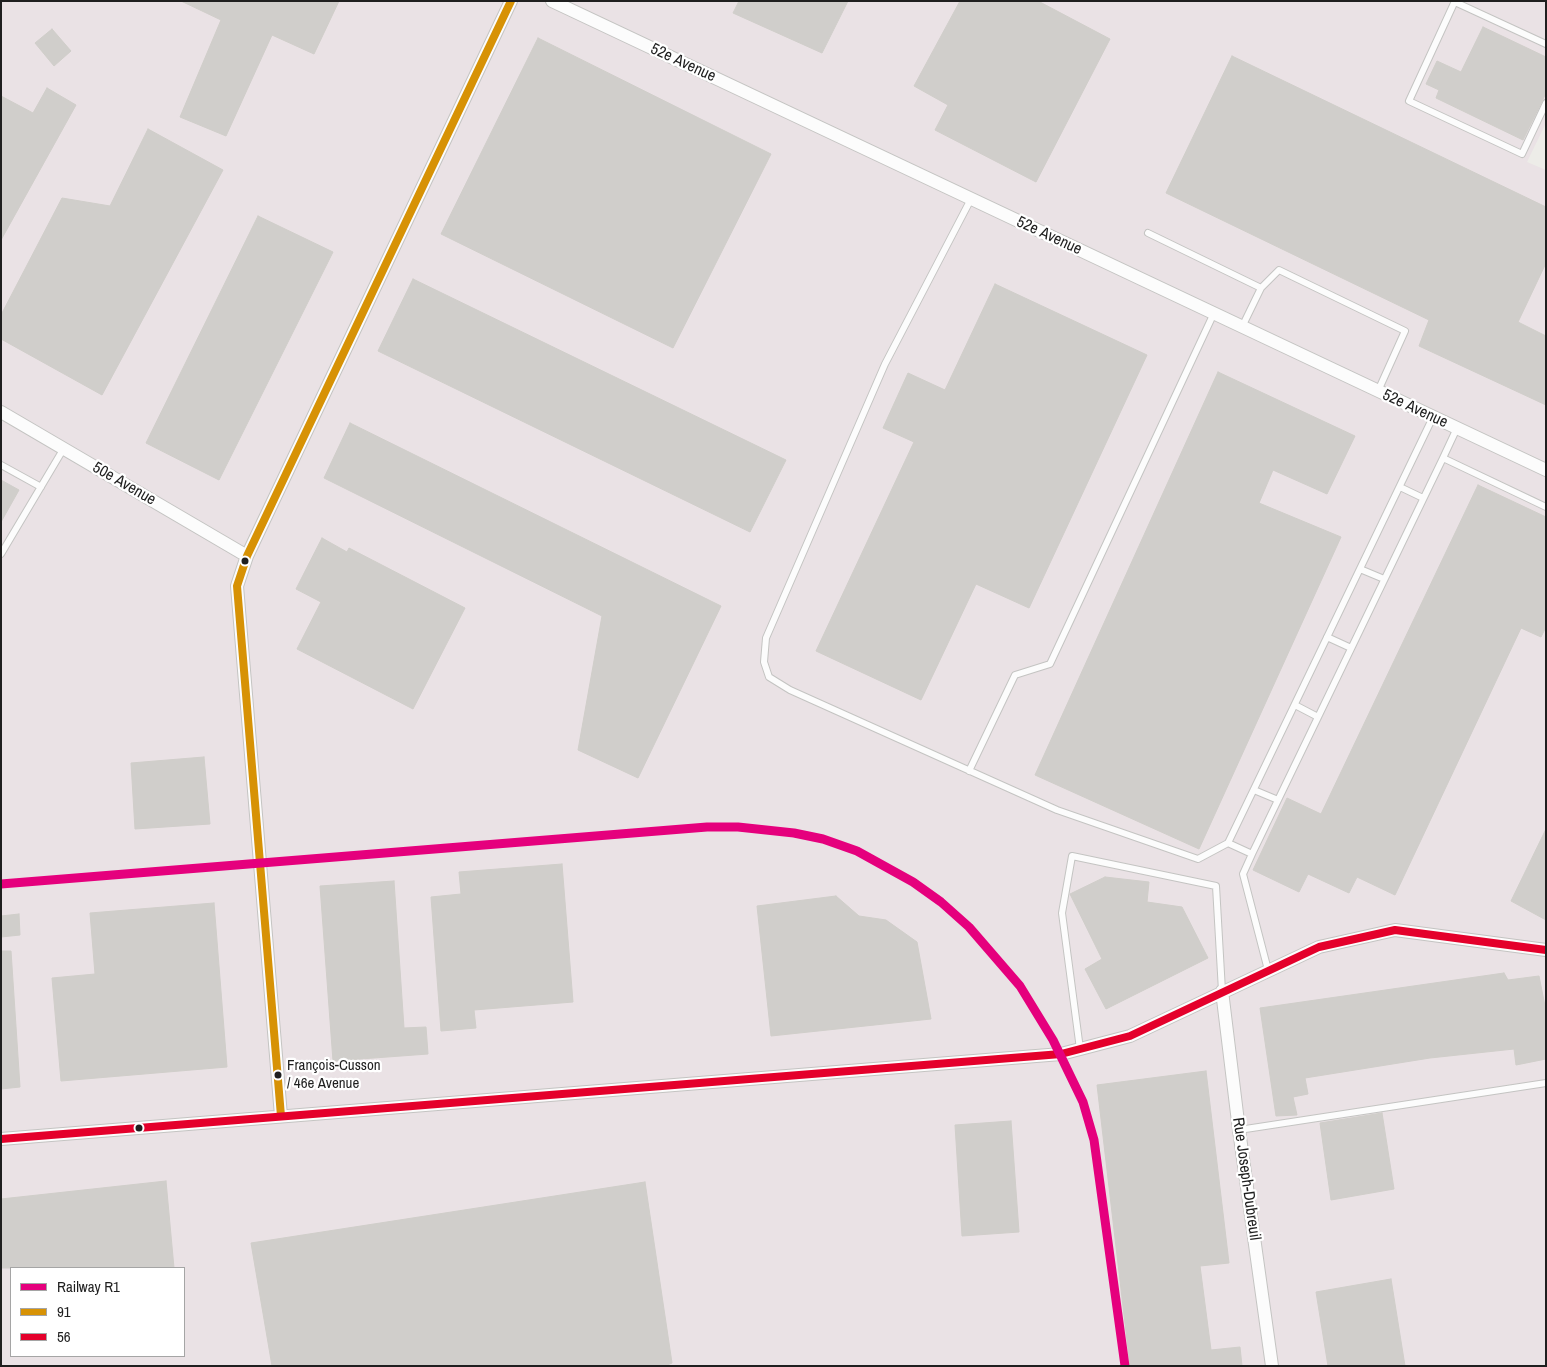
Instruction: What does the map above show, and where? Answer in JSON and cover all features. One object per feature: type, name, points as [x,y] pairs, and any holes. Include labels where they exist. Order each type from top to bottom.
[{"type":"street","points":[[281,1116],[237,586],[247,556],[510,1]]},
{"type":"street","name":"52e Avenue","points":[[552,1],[1546,470]]},
{"type":"street","name":"50e Avenue","points":[[1,412],[247,556]]},
{"type":"street","points":[[1,1139],[1046,1056],[1130,1036],[1222,991],[1319,947],[1395,930],[1546,950]]},
{"type":"street","name":"Rue Joseph-Dubreuil","points":[[1222,991],[1238,1130],[1272,1366]]},
{"type":"lane","points":[[1546,44],[1455,2],[1409,101],[1522,154],[1546,103]]},
{"type":"lane","points":[[971,199],[885,364],[766,638],[764,662],[769,677],[790,690],[1057,810],[1198,860],[1228,843],[1433,417]]},
{"type":"lane","points":[[1148,233],[1261,288]]},
{"type":"lane","points":[[1242,327],[1261,288],[1279,270],[1405,331],[1378,391]]},
{"type":"lane","points":[[970,771],[1015,675],[1050,664],[1214,313]]},
{"type":"lane","points":[[1268,970],[1243,874],[1457,428]]},
{"type":"lane","points":[[1,554],[64,448]]},
{"type":"lane","points":[[1442,458],[1546,507]]},
{"type":"lane","points":[[1,465],[41,487]]},
{"type":"lane","points":[[1400,487],[1423,498]]},
{"type":"lane","points":[[1360,569],[1384,579]]},
{"type":"lane","points":[[1327,637],[1351,648]]},
{"type":"lane","points":[[1295,705],[1318,717]]},
{"type":"lane","points":[[1254,790],[1278,800]]},
{"type":"lane","points":[[1228,843],[1252,854]]},
{"type":"lane","points":[[1080,1049],[1062,913],[1072,856],[1216,886],[1222,991]]},
{"type":"lane","points":[[1238,1130],[1546,1083]]},
{"type":"shaded area","points":[[1,1],[1546,1],[1546,123],[1527,162],[1546,170],[1546,1366],[1,1366]]},
{"type":"building","points":[[181,1],[339,1],[314,54],[272,35],[226,136],[180,117],[221,20]]},
{"type":"building","points":[[739,1],[848,1],[822,53],[733,13]]},
{"type":"building","points":[[960,1],[1038,1],[1110,39],[1036,182],[935,130],[948,105],[914,86]]},
{"type":"building","points":[[1483,27],[1546,57],[1546,93],[1523,140],[1436,98],[1439,90],[1426,84],[1437,61],[1461,72]]},
{"type":"building","points":[[52,29],[71,51],[54,66],[35,43]]},
{"type":"building","points":[[538,38],[771,154],[673,348],[441,234]]},
{"type":"building","points":[[1232,56],[1546,207],[1546,263],[1518,322],[1546,336],[1546,405],[1419,346],[1429,320],[1166,193]]},
{"type":"building","points":[[47,88],[76,105],[1,240],[1,96],[33,113]]},
{"type":"building","points":[[148,129],[223,170],[102,395],[1,339],[1,315],[62,198],[110,206]]},
{"type":"building","points":[[258,216],[333,252],[219,480],[146,443]]},
{"type":"building","points":[[413,279],[786,460],[750,532],[378,351]]},
{"type":"building","points":[[995,284],[1147,355],[1029,608],[976,584],[921,700],[816,651],[914,442],[883,428],[908,373],[945,390]]},
{"type":"building","points":[[1218,372],[1355,436],[1327,494],[1273,470],[1259,503],[1341,537],[1199,849],[1035,775]]},
{"type":"building","points":[[350,423],[721,606],[638,778],[578,750],[602,616],[324,478]]},
{"type":"building","points":[[1,480],[19,490],[1,522]]},
{"type":"building","points":[[1478,485],[1546,517],[1546,627],[1541,637],[1521,628],[1395,895],[1357,877],[1349,893],[1308,874],[1299,892],[1253,870],[1287,798],[1321,814]]},
{"type":"building","points":[[322,538],[347,552],[349,548],[465,608],[413,709],[297,649],[321,602],[296,589]]},
{"type":"building","points":[[204,757],[210,824],[135,829],[131,763]]},
{"type":"building","points":[[1546,829],[1546,920],[1511,901]]},
{"type":"building","points":[[562,864],[573,1002],[474,1010],[476,1028],[441,1031],[431,897],[461,894],[459,872]]},
{"type":"building","points":[[1105,877],[1149,882],[1147,902],[1182,907],[1208,958],[1106,1009],[1085,969],[1102,959],[1070,894]]},
{"type":"building","points":[[394,881],[404,1028],[426,1027],[428,1054],[333,1061],[320,886]]},
{"type":"building","points":[[836,896],[859,916],[886,920],[917,942],[931,1019],[771,1036],[757,906]]},
{"type":"building","points":[[214,903],[227,1067],[61,1081],[52,978],[95,974],[90,913]]},
{"type":"building","points":[[19,914],[20,935],[1,937],[1,916]]},
{"type":"building","points":[[1,951],[11,951],[20,1087],[1,1089]]},
{"type":"building","points":[[1504,973],[1508,980],[1539,976],[1546,1011],[1546,1059],[1516,1065],[1514,1049],[1430,1058],[1305,1078],[1308,1094],[1293,1097],[1297,1115],[1276,1116],[1260,1008]]},
{"type":"building","points":[[1206,1071],[1229,1263],[1200,1266],[1211,1350],[1240,1347],[1242,1366],[1130,1366],[1097,1085]]},
{"type":"building","points":[[1382,1113],[1394,1189],[1331,1200],[1320,1123]]},
{"type":"building","points":[[1011,1121],[1019,1232],[962,1236],[955,1125]]},
{"type":"building","points":[[166,1181],[174,1267],[1,1268],[1,1199]]},
{"type":"building","points":[[645,1182],[672,1363],[665,1366],[272,1366],[251,1243]]},
{"type":"building","points":[[1391,1279],[1405,1366],[1328,1366],[1316,1292]]},
{"type":"rail line","name":"R1","points":[[1,884],[707,827],[738,827],[794,833],[823,839],[857,851],[913,882],[941,902],[969,927],[1020,986],[1053,1040],[1083,1102],[1094,1140],[1125,1366]]},
{"type":"transit line","name":"91","points":[[281,1116],[237,586],[247,556],[511,1]]},
{"type":"transit line","name":"56","points":[[1,1139],[1061,1054],[1130,1036],[1319,947],[1395,930],[1546,950]]},
{"type":"place","name":"François-Cusson / 46e Avenue","points":[[278,1075]]}]
